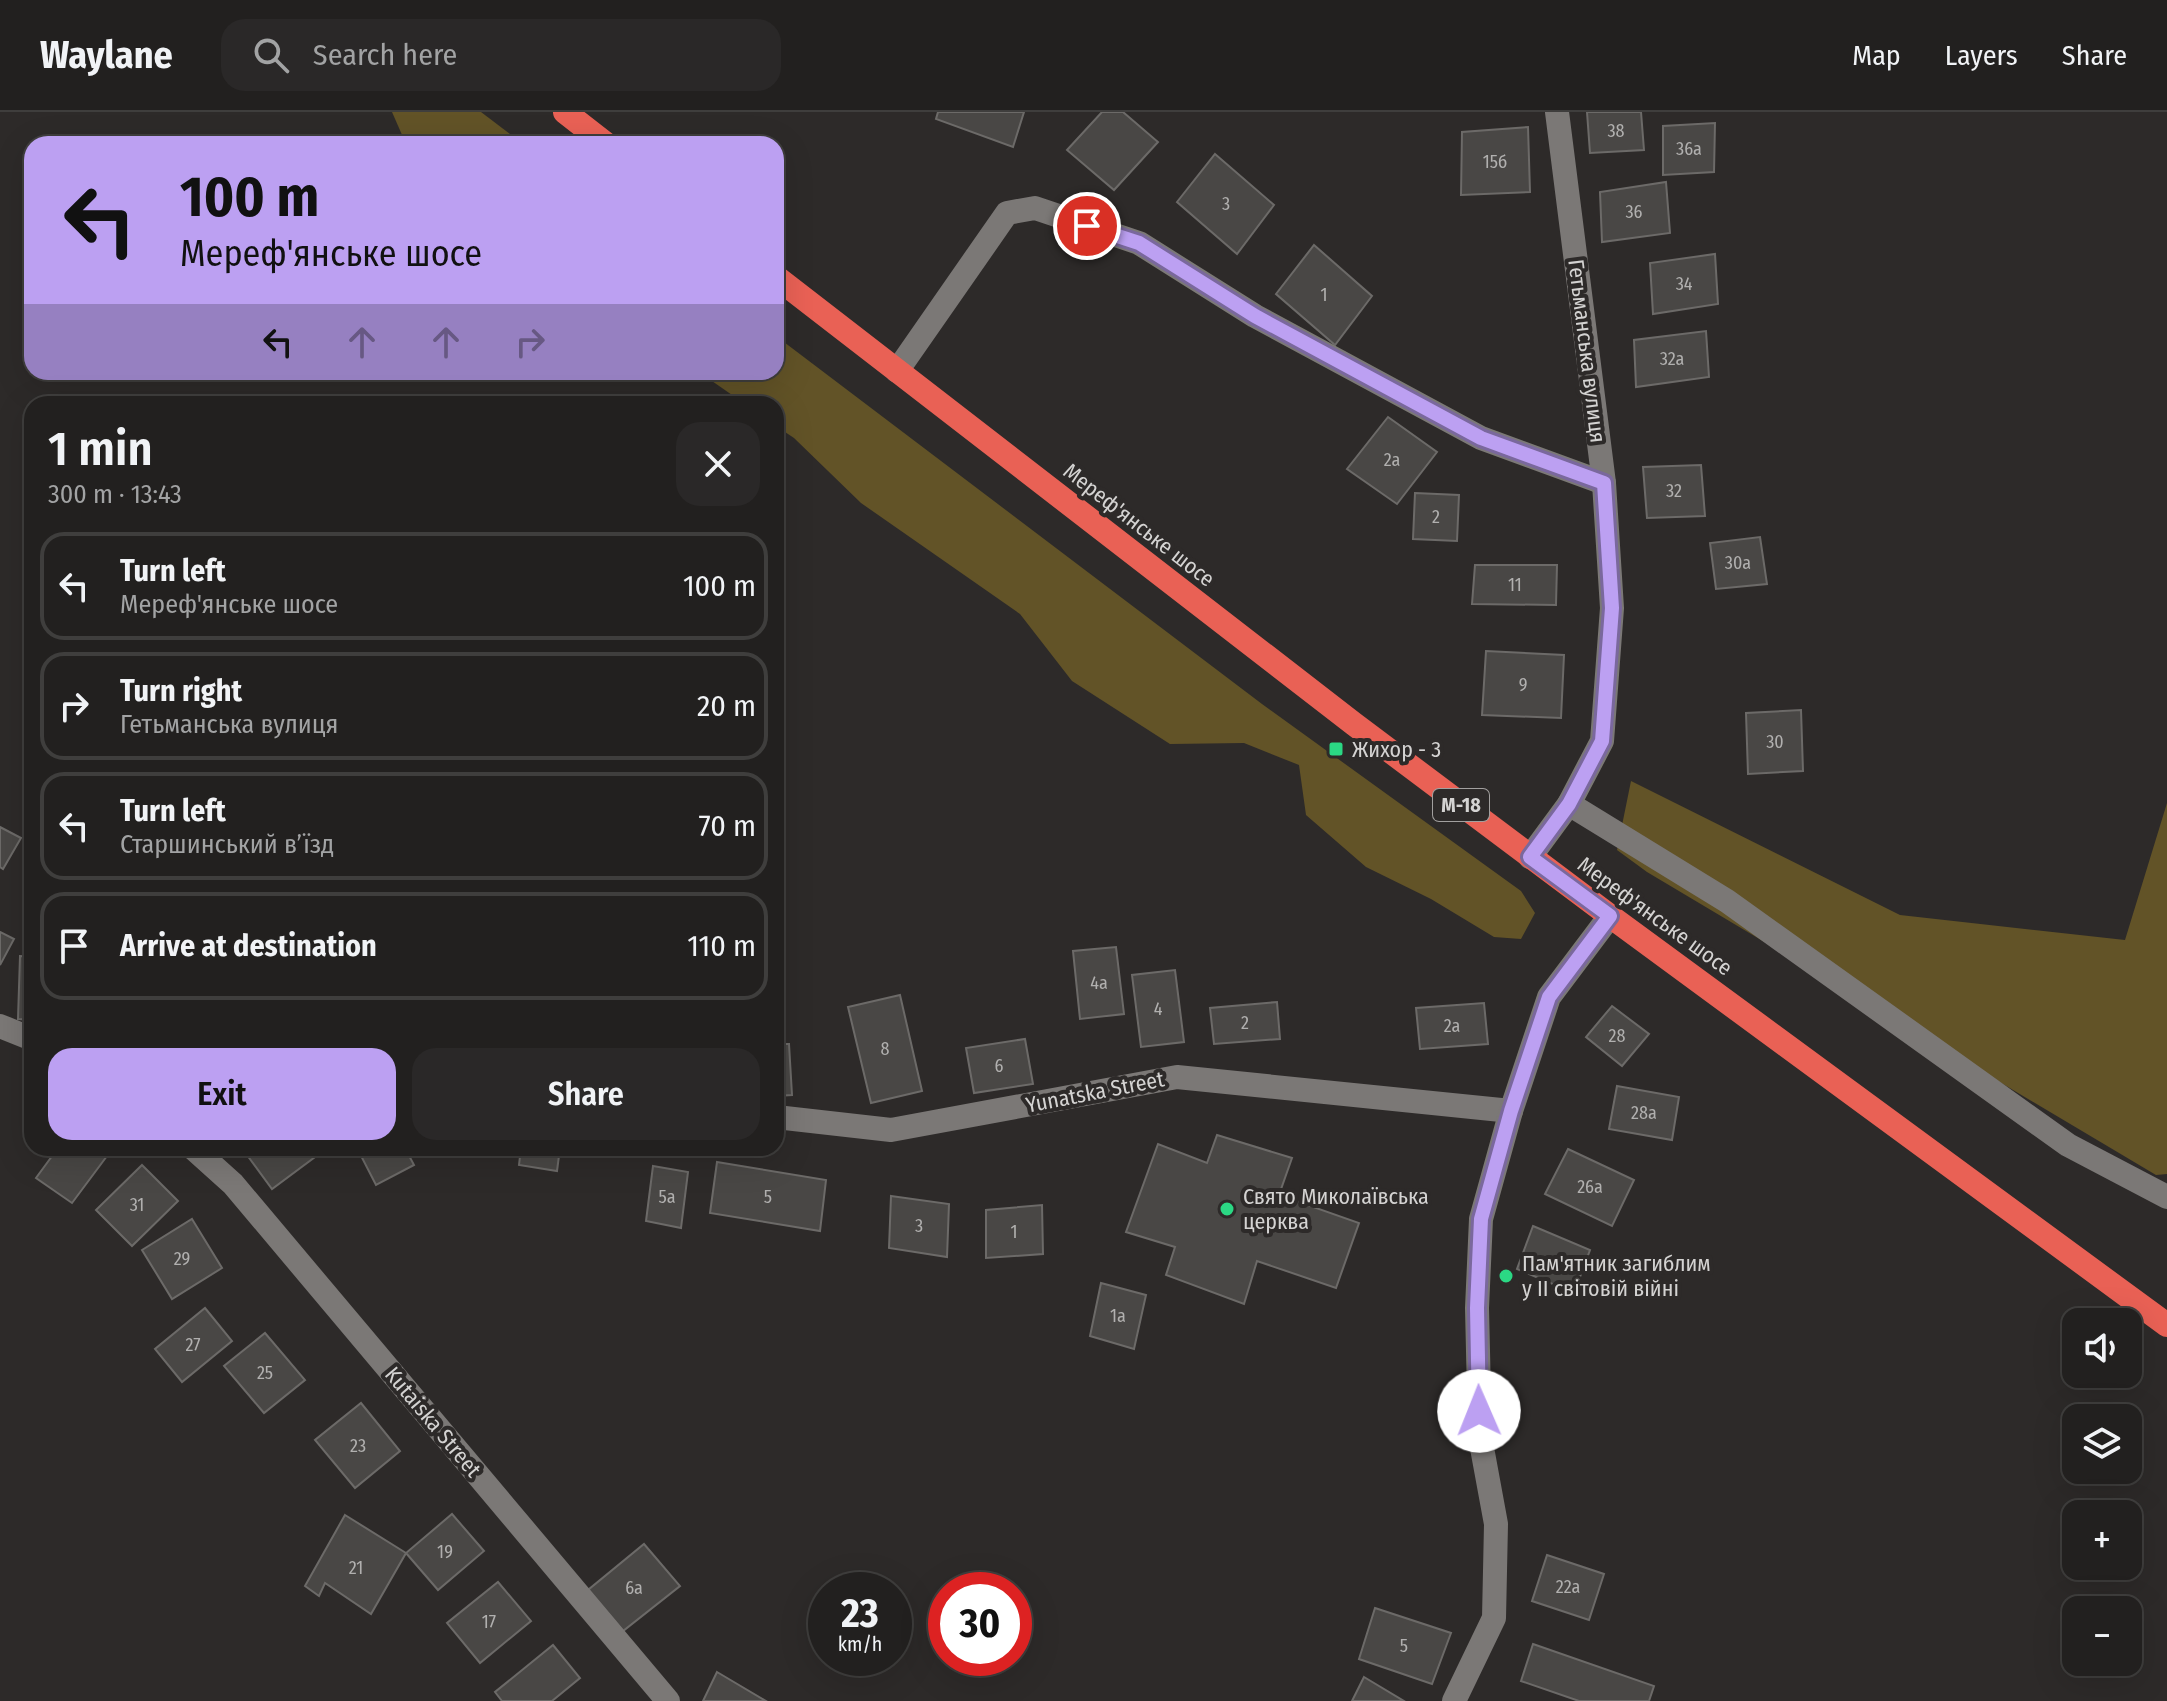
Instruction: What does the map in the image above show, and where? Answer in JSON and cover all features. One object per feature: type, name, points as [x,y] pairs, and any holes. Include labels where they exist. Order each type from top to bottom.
[{"type":"highway","points":[[565,112],[596,136]]},
{"type":"highway","name":"Мереф'янське шосе","points":[[784,283],[1530,857],[2162,1322]]},
{"type":"street","name":"Гетьманська вулиця","points":[[1530,857],[1569,804],[1602,741],[1612,608],[1604,483],[1557,112]]},
{"type":"street","points":[[897,371],[1007,213],[1035,208],[1139,243],[1255,316],[1481,438],[1604,483]]},
{"type":"street","points":[[1569,804],[1727,901],[2068,1145],[2167,1197]]},
{"type":"street","points":[[1454,1701],[1494,1618],[1496,1524],[1480,1437],[1477,1308],[1481,1219],[1511,1111],[1549,997],[1610,916]]},
{"type":"street","points":[[0,1026],[24,1036]]},
{"type":"street","name":"Yunatska Street","points":[[784,1118],[891,1130],[1177,1077],[1511,1111]]},
{"type":"street","name":"Kutaiska Street","points":[[202,1156],[233,1184],[668,1701]]},
{"type":"shaded area","points":[[392,112],[481,112],[512,136],[402,136]]},
{"type":"shaded area","points":[[784,342],[1262,704],[1521,891],[1535,913],[1521,939],[1494,937],[1431,899],[1366,867],[1306,815],[1299,765],[1244,743],[1170,744],[1072,681],[1020,614],[861,503],[784,431],[784,396],[734,396],[710,380],[784,380]]},
{"type":"shaded area","points":[[1631,781],[1900,915],[2125,940],[2167,803],[2167,1174],[2156,1175],[1647,872],[1617,850]]},
{"type":"building","points":[[938,112],[1024,112],[1013,147],[936,119]]},
{"type":"building","points":[[1102,112],[1123,112],[1158,142],[1114,190],[1067,150]]},
{"type":"building","points":[[1587,112],[1641,112],[1644,150],[1590,153]]},
{"type":"building","points":[[1715,123],[1714,172],[1663,175],[1663,126]]},
{"type":"building","points":[[1528,127],[1530,192],[1461,195],[1462,132]]},
{"type":"building","points":[[1215,154],[1274,205],[1237,254],[1177,202]]},
{"type":"building","points":[[1666,182],[1670,233],[1602,242],[1600,192]]},
{"type":"building","points":[[1314,245],[1372,296],[1335,345],[1276,294]]},
{"type":"building","points":[[1715,254],[1718,304],[1653,314],[1650,263]]},
{"type":"building","points":[[1706,331],[1709,377],[1636,387],[1634,340]]},
{"type":"building","points":[[1388,417],[1437,452],[1397,504],[1347,469]]},
{"type":"building","points":[[1701,465],[1705,516],[1647,518],[1643,467]]},
{"type":"building","points":[[1415,493],[1459,495],[1457,541],[1413,539]]},
{"type":"building","points":[[1760,537],[1767,584],[1716,589],[1710,543]]},
{"type":"building","points":[[1475,565],[1557,565],[1556,605],[1472,604]]},
{"type":"building","points":[[1486,651],[1564,655],[1561,718],[1482,715]]},
{"type":"building","points":[[1801,710],[1803,771],[1748,774],[1746,713]]},
{"type":"building","points":[[0,827],[21,838],[3,869],[0,867]]},
{"type":"building","points":[[0,932],[14,939],[0,965]]},
{"type":"building","points":[[1116,947],[1124,1014],[1080,1019],[1073,951]]},
{"type":"building","points":[[20,956],[24,956],[24,1019],[18,1019]]},
{"type":"building","points":[[1175,970],[1184,1042],[1141,1047],[1132,975]]},
{"type":"building","points":[[900,995],[922,1091],[871,1103],[848,1007]]},
{"type":"building","points":[[1277,1002],[1280,1039],[1214,1044],[1210,1008]]},
{"type":"building","points":[[1484,1003],[1488,1044],[1420,1049],[1416,1008]]},
{"type":"building","points":[[1612,1006],[1649,1034],[1622,1066],[1586,1037]]},
{"type":"building","points":[[1025,1039],[1033,1084],[974,1093],[966,1048]]},
{"type":"building","points":[[784,1044],[789,1044],[792,1095],[784,1096]]},
{"type":"building","points":[[1617,1086],[1679,1097],[1672,1140],[1609,1129]]},
{"type":"building","name":"Свято Миколаївська церква","points":[[1217,1135],[1292,1158],[1279,1195],[1359,1223],[1336,1288],[1257,1261],[1244,1304],[1166,1275],[1175,1247],[1126,1232],[1158,1144],[1207,1163]]},
{"type":"building","points":[[1568,1149],[1634,1180],[1612,1226],[1545,1194]]},
{"type":"building","points":[[52,1156],[107,1156],[72,1203],[36,1178]]},
{"type":"building","points":[[248,1156],[315,1157],[272,1189]]},
{"type":"building","points":[[361,1156],[409,1156],[414,1165],[376,1185]]},
{"type":"building","points":[[520,1156],[559,1156],[557,1171],[519,1165]]},
{"type":"building","points":[[717,1162],[826,1180],[820,1231],[710,1213]]},
{"type":"building","points":[[142,1165],[178,1201],[132,1246],[96,1210]]},
{"type":"building","points":[[653,1166],[688,1172],[681,1228],[646,1221]]},
{"type":"building","points":[[891,1196],[949,1204],[947,1257],[889,1248]]},
{"type":"building","points":[[1042,1205],[1043,1254],[986,1258],[986,1210]]},
{"type":"building","points":[[192,1219],[222,1268],[172,1299],[142,1250]]},
{"type":"building","points":[[1533,1226],[1590,1250],[1574,1293],[1517,1269]]},
{"type":"building","points":[[1101,1283],[1146,1295],[1134,1349],[1090,1336]]},
{"type":"building","points":[[205,1308],[232,1341],[182,1382],[155,1349]]},
{"type":"building","points":[[265,1333],[305,1380],[264,1413],[224,1366]]},
{"type":"building","points":[[361,1403],[400,1451],[355,1488],[315,1440]]},
{"type":"building","points":[[452,1514],[484,1551],[438,1590],[406,1553]]},
{"type":"building","points":[[345,1515],[406,1553],[371,1614],[325,1583],[319,1596],[305,1586]]},
{"type":"building","points":[[644,1544],[680,1586],[623,1631],[588,1590]]},
{"type":"building","points":[[1547,1555],[1604,1574],[1589,1620],[1532,1601]]},
{"type":"building","points":[[498,1582],[531,1621],[480,1663],[447,1623]]},
{"type":"building","points":[[1375,1608],[1451,1633],[1432,1684],[1359,1659]]},
{"type":"building","points":[[1533,1644],[1654,1686],[1649,1701],[1579,1701],[1521,1681]]},
{"type":"building","points":[[553,1645],[580,1678],[552,1701],[502,1701],[495,1692]]},
{"type":"building","points":[[717,1672],[766,1701],[703,1701]]},
{"type":"building","points":[[1364,1677],[1404,1701],[1352,1701]]},
{"type":"place","name":"Жихор - 3","points":[[1336,749]]},
{"type":"place","name":"Свято Миколаївська церква","points":[[1227,1209]]},
{"type":"place","name":"Пам'ятник загиблим у II світовій війні","points":[[1506,1276]]},
{"type":"route","points":[[1087,226],[1139,243],[1255,316],[1481,438],[1604,483],[1612,608],[1602,741],[1569,804],[1530,857],[1610,916],[1549,997],[1511,1111],[1481,1219],[1477,1308],[1479,1411]]}]
